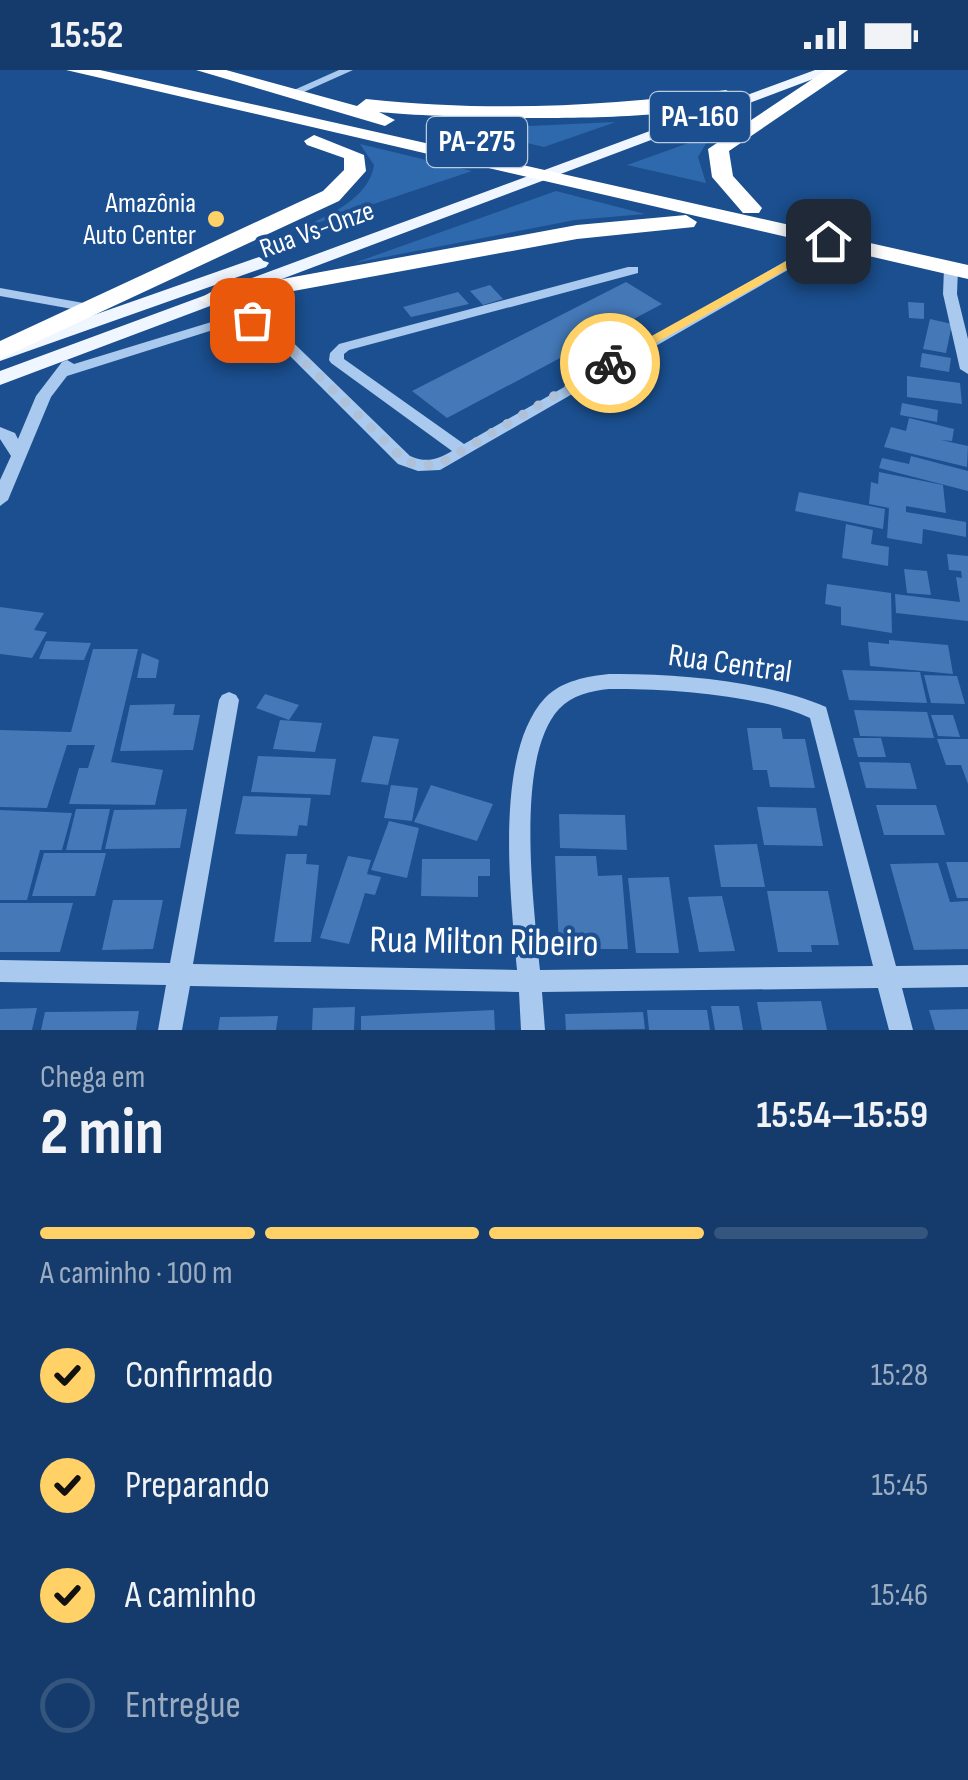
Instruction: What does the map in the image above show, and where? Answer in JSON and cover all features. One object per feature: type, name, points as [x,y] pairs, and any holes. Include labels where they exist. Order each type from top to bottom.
[{"type":"highway","points":[[0,353],[331,196],[350,180],[356,162],[346,150],[97,84],[67,70]]},
{"type":"highway","name":"PA-275","points":[[75,70],[517,171],[554,167],[828,241],[962,266]]},
{"type":"highway","name":"PA-275","points":[[205,70],[554,167],[962,266]]},
{"type":"highway","points":[[211,298],[608,227],[743,215],[723,176],[718,149],[839,70]]},
{"type":"highway","points":[[297,95],[431,113],[506,116],[604,114],[726,96]]},
{"type":"main road","name":"PA-160","points":[[554,167],[796,70]]},
{"type":"main road","name":"PA-160","points":[[554,167],[828,70]]},
{"type":"main road","name":"Rua Vs-Onze","points":[[0,378],[554,167]]},
{"type":"main road","points":[[0,353],[517,171]]},
{"type":"street","points":[[297,95],[348,70]]},
{"type":"street","points":[[0,500],[53,380],[64,372],[231,320],[252,320],[267,325],[404,460],[418,466],[440,464],[828,241]]},
{"type":"street","points":[[962,266],[950,294],[968,369]]},
{"type":"street","points":[[463,451],[336,360],[337,353],[344,347],[632,270]]},
{"type":"street","points":[[0,292],[89,308]]},
{"type":"street","points":[[64,372],[72,350]]},
{"type":"street","points":[[0,432],[9,438],[18,455]]},
{"type":"street","name":"Rua Central","points":[[534,1030],[520,819],[521,764],[541,714],[564,694],[603,681],[796,701],[820,713],[901,1030]]},
{"type":"street","points":[[170,1030],[229,700]]},
{"type":"street","name":"Rua Milton Ribeiro","points":[[0,971],[532,981],[968,976]]},
{"type":"shaded area","points":[[439,122],[529,126],[616,122],[544,147]]},
{"type":"shaded area","points":[[711,135],[698,157],[706,183],[627,165]]},
{"type":"shaded area","points":[[360,144],[472,171],[246,247],[322,218],[356,196],[368,182],[374,165]]},
{"type":"shaded area","points":[[556,191],[645,214],[575,220],[354,263]]},
{"type":"building","points":[[626,282],[662,304],[447,418],[412,391]]},
{"type":"building","points":[[490,285],[503,299],[483,305],[470,291]]},
{"type":"building","points":[[458,292],[469,304],[411,317],[403,307]]},
{"type":"building","points":[[908,302],[924,303],[924,319],[909,318]]},
{"type":"building","points":[[930,319],[952,324],[946,353],[923,349]]},
{"type":"building","points":[[922,353],[951,358],[949,372],[920,367]]},
{"type":"building","points":[[907,376],[960,383],[962,404],[907,397]]},
{"type":"building","points":[[902,403],[938,410],[937,422],[900,415]]},
{"type":"building","points":[[909,418],[954,429],[952,441],[941,440],[968,446],[967,467],[884,447],[891,427],[906,431]]},
{"type":"building","points":[[911,456],[968,471],[968,491],[879,468],[882,458],[909,464]]},
{"type":"building","points":[[879,472],[943,485],[946,513],[906,506],[906,512],[966,522],[966,537],[923,529],[922,544],[887,538],[889,508],[869,504],[871,482],[878,484]]},
{"type":"building","points":[[799,492],[885,509],[883,529],[795,511]]},
{"type":"building","points":[[846,524],[873,530],[871,544],[889,547],[888,566],[842,558]]},
{"type":"building","points":[[947,554],[968,556],[968,621],[896,613],[895,594],[960,602],[956,577],[962,578],[961,571],[949,570]]},
{"type":"building","points":[[904,569],[927,571],[931,595],[907,593]]},
{"type":"building","points":[[827,584],[891,593],[892,633],[841,625],[841,607],[825,604]]},
{"type":"building","points":[[0,607],[44,613],[34,630],[47,632],[32,658],[0,654]]},
{"type":"building","points":[[889,640],[948,645],[953,674],[870,666],[868,642],[889,644]]},
{"type":"building","points":[[46,641],[91,643],[84,660],[39,659]]},
{"type":"building","points":[[93,649],[138,649],[111,762],[163,770],[155,805],[69,804],[79,768],[88,768],[95,745],[67,745],[47,808],[0,807],[0,730],[71,732]]},
{"type":"building","points":[[142,653],[159,660],[156,678],[137,678]]},
{"type":"building","points":[[842,670],[920,672],[927,703],[849,700]]},
{"type":"building","points":[[924,675],[957,676],[965,704],[931,703]]},
{"type":"building","points":[[265,694],[299,705],[289,720],[256,708]]},
{"type":"building","points":[[175,704],[173,715],[200,715],[193,750],[120,751],[130,705]]},
{"type":"building","points":[[854,710],[927,712],[934,738],[860,736]]},
{"type":"building","points":[[931,715],[953,715],[960,737],[938,736]]},
{"type":"building","points":[[280,720],[322,723],[315,752],[273,749]]},
{"type":"building","points":[[747,728],[781,728],[783,739],[805,739],[815,788],[770,787],[767,770],[753,770]]},
{"type":"building","points":[[373,736],[399,739],[388,785],[361,782]]},
{"type":"building","points":[[853,738],[881,738],[886,757],[858,757]]},
{"type":"building","points":[[937,739],[968,739],[968,784],[961,765],[946,765]]},
{"type":"building","points":[[258,756],[336,759],[330,795],[251,792]]},
{"type":"building","points":[[859,762],[910,763],[917,789],[866,788]]},
{"type":"building","points":[[391,785],[418,788],[412,821],[384,818]]},
{"type":"building","points":[[431,785],[493,804],[477,841],[414,822]]},
{"type":"building","points":[[243,796],[311,798],[307,826],[299,825],[297,836],[235,834]]},
{"type":"building","points":[[876,805],[936,805],[945,835],[884,835]]},
{"type":"building","points":[[757,807],[816,808],[823,846],[764,845]]},
{"type":"building","points":[[76,809],[110,809],[101,850],[66,850]]},
{"type":"building","points":[[187,809],[180,848],[105,849],[114,810]]},
{"type":"building","points":[[0,810],[72,813],[62,850],[40,850],[27,900],[0,900]]},
{"type":"building","points":[[559,814],[625,815],[627,850],[560,848]]},
{"type":"building","points":[[389,821],[419,828],[407,878],[371,870]]},
{"type":"building","points":[[757,844],[765,887],[721,887],[714,845]]},
{"type":"building","points":[[44,853],[106,853],[95,896],[32,896]]},
{"type":"building","points":[[286,854],[307,854],[306,864],[319,865],[311,942],[274,942]]},
{"type":"building","points":[[348,856],[371,860],[367,874],[381,877],[375,895],[365,893],[349,944],[320,938]]},
{"type":"building","points":[[555,856],[596,856],[598,876],[622,875],[628,949],[559,949]]},
{"type":"building","points":[[422,859],[490,859],[490,876],[478,876],[478,897],[421,896]]},
{"type":"building","points":[[946,862],[968,862],[968,898],[957,898]]},
{"type":"building","points":[[938,863],[950,902],[968,901],[968,949],[914,950],[890,864]]},
{"type":"building","points":[[669,877],[679,953],[636,953],[628,878]]},
{"type":"building","points":[[767,891],[828,891],[839,945],[811,945],[812,952],[778,952]]},
{"type":"building","points":[[722,896],[735,951],[699,952],[688,897]]},
{"type":"building","points":[[113,900],[163,900],[153,949],[102,950]]},
{"type":"building","points":[[0,903],[73,903],[60,952],[0,952]]},
{"type":"building","points":[[821,1001],[827,1030],[762,1030],[757,1002]]},
{"type":"building","points":[[711,1006],[739,1006],[743,1030],[715,1030]]},
{"type":"building","points":[[355,1007],[354,1030],[312,1030],[313,1008]]},
{"type":"building","points":[[37,1008],[32,1030],[0,1030],[0,1009]]},
{"type":"building","points":[[968,1009],[968,1030],[935,1030],[929,1010]]},
{"type":"building","points":[[494,1010],[495,1030],[361,1030],[361,1016]]},
{"type":"building","points":[[647,1010],[707,1010],[710,1030],[649,1030]]},
{"type":"building","points":[[139,1011],[136,1030],[41,1030],[45,1012]]},
{"type":"building","points":[[643,1012],[645,1029],[566,1030],[565,1014]]},
{"type":"building","points":[[278,1016],[276,1030],[218,1030],[220,1017]]},
{"type":"way so far","points":[[252,320],[267,325],[404,460],[418,466],[440,464],[610,363]]},
{"type":"place","name":"Amazônia Auto Center","points":[[216,219]]},
{"type":"route","points":[[610,363],[828,241]]}]
